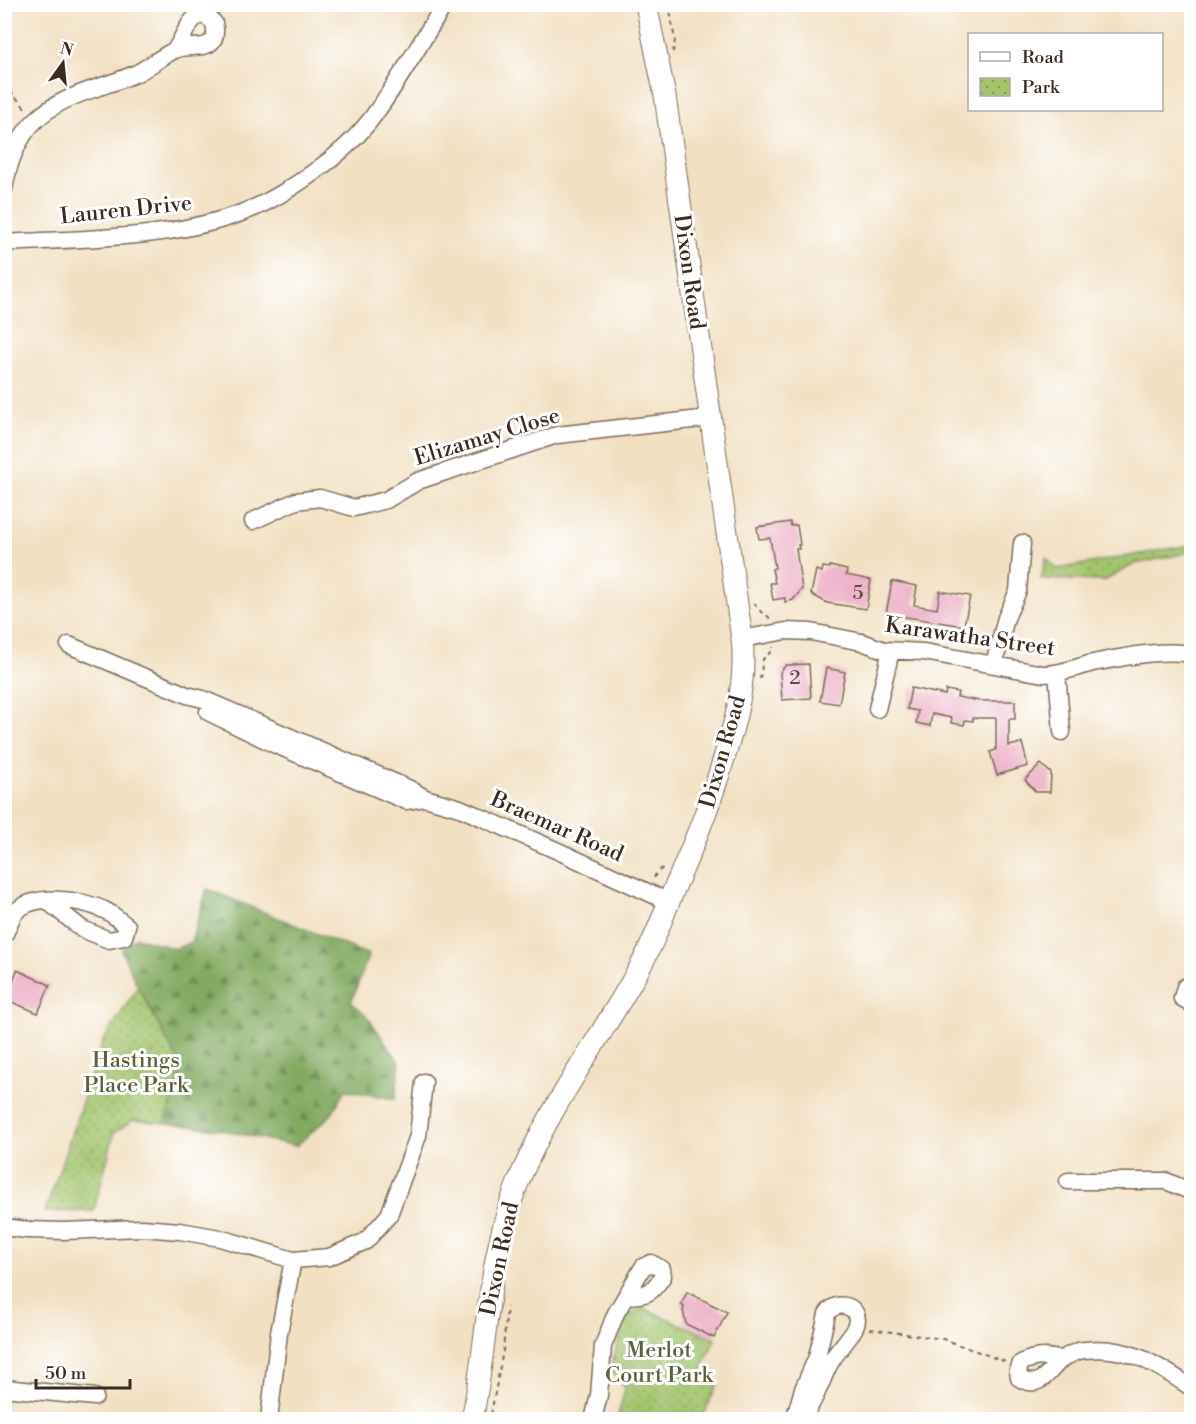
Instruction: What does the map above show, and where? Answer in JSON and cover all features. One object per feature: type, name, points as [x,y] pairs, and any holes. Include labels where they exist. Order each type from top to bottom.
[{"type":"main road","name":"Dixon Road","points":[[481,1417],[493,1273],[506,1217],[517,1186],[529,1156],[550,1117],[636,975],[669,902],[715,787],[734,724],[743,682],[742,639],[665,96],[646,4]]},
{"type":"street","name":"Lauren Drive","points":[[4,241],[164,232],[210,223],[255,207],[297,184],[336,156],[367,124],[396,83],[445,4]]},
{"type":"street","points":[[4,189],[7,172],[23,136],[36,120],[57,103],[137,73],[176,50]]},
{"type":"street","name":"Elizamay Close","points":[[253,521],[296,501],[320,498],[354,508],[386,500],[418,481],[557,435],[710,418]]},
{"type":"street","points":[[994,664],[1006,618],[1018,591],[1022,543]]},
{"type":"street","name":"Karawatha Street","points":[[742,639],[786,631],[811,632],[862,642],[891,651],[918,652],[1034,673],[1057,673],[1093,663],[1155,654],[1177,652],[1191,654]]},
{"type":"street","name":"Braemar Road","points":[[69,645],[187,695],[203,699],[410,789],[425,798],[460,808],[669,902]]},
{"type":"street","points":[[877,709],[891,651]]},
{"type":"street","points":[[1057,673],[1062,732]]},
{"type":"street","points":[[4,935],[15,914],[28,903],[46,900]]},
{"type":"street","points":[[1191,984],[1183,989],[1182,998],[1191,1004]]},
{"type":"street","points":[[4,1227],[55,1231],[142,1228],[180,1231],[220,1238],[293,1260],[329,1257],[366,1241],[389,1215],[418,1136],[424,1082]]},
{"type":"street","points":[[1068,1181],[1166,1180],[1191,1192]]},
{"type":"street","points":[[269,1419],[279,1333],[293,1260]]},
{"type":"street","points":[[593,1419],[599,1395],[603,1346],[616,1314],[627,1296]]},
{"type":"street","points":[[794,1419],[803,1389],[817,1357],[827,1314],[830,1308],[836,1305],[847,1305],[855,1311],[856,1326],[832,1359],[802,1419]]},
{"type":"street","points":[[1061,1360],[1083,1350],[1110,1349],[1147,1359],[1191,1388]]},
{"type":"street","points":[[4,1388],[95,1397]]},
{"type":"path","points":[[4,84],[36,120]]},
{"type":"path","points":[[652,880],[668,862]]},
{"type":"path","points":[[871,1329],[943,1339],[1004,1361]]},
{"type":"path","points":[[481,1417],[511,1419]]},
{"type":"green space","points":[[1191,545],[1191,552],[1135,564],[1104,581],[1041,579],[1046,558],[1057,569]]},
{"type":"green space","points":[[207,889],[369,955],[351,1002],[366,1015],[400,1063],[395,1099],[345,1090],[331,1115],[296,1146],[217,1129],[165,1123],[182,1068],[138,987],[121,950],[136,937],[176,949],[191,942]]},
{"type":"green space","name":"Hastings Place Park","points":[[138,987],[182,1068],[165,1123],[133,1120],[114,1133],[94,1211],[45,1212],[103,1041]]},
{"type":"green space","name":"Merlot Court Park","points":[[643,1308],[715,1339],[699,1376],[717,1384],[702,1419],[617,1419],[625,1390],[615,1373],[609,1372],[625,1321],[631,1314]]},
{"type":"building","points":[[790,522],[791,526],[797,525],[800,545],[798,545],[799,549],[796,549],[802,589],[793,600],[785,602],[785,598],[773,600],[770,583],[775,583],[772,569],[775,568],[770,538],[759,539],[757,527]]},
{"type":"building","points":[[830,566],[847,570],[846,575],[871,580],[866,609],[827,603],[811,594],[816,570],[822,572],[823,567],[830,568]]},
{"type":"building","points":[[892,581],[917,586],[914,605],[937,609],[940,591],[970,596],[964,626],[886,614]]},
{"type":"building","points":[[809,664],[811,698],[782,700],[780,672],[786,665]]},
{"type":"building","points":[[826,668],[845,672],[839,704],[820,701]]},
{"type":"building","points":[[911,688],[945,695],[946,690],[958,692],[957,697],[980,701],[1015,701],[1015,719],[1009,719],[1009,746],[1022,743],[1028,766],[997,775],[990,752],[996,750],[996,718],[973,718],[973,721],[965,720],[964,725],[951,723],[952,718],[932,714],[930,726],[916,723],[918,711],[907,709]]},
{"type":"building","points":[[1041,764],[1051,773],[1050,792],[1036,792],[1025,780]]},
{"type":"building","points":[[17,970],[50,985],[38,1013],[7,1000]]},
{"type":"building","points":[[687,1292],[727,1312],[714,1338],[686,1324],[684,1307],[681,1305]]}]
